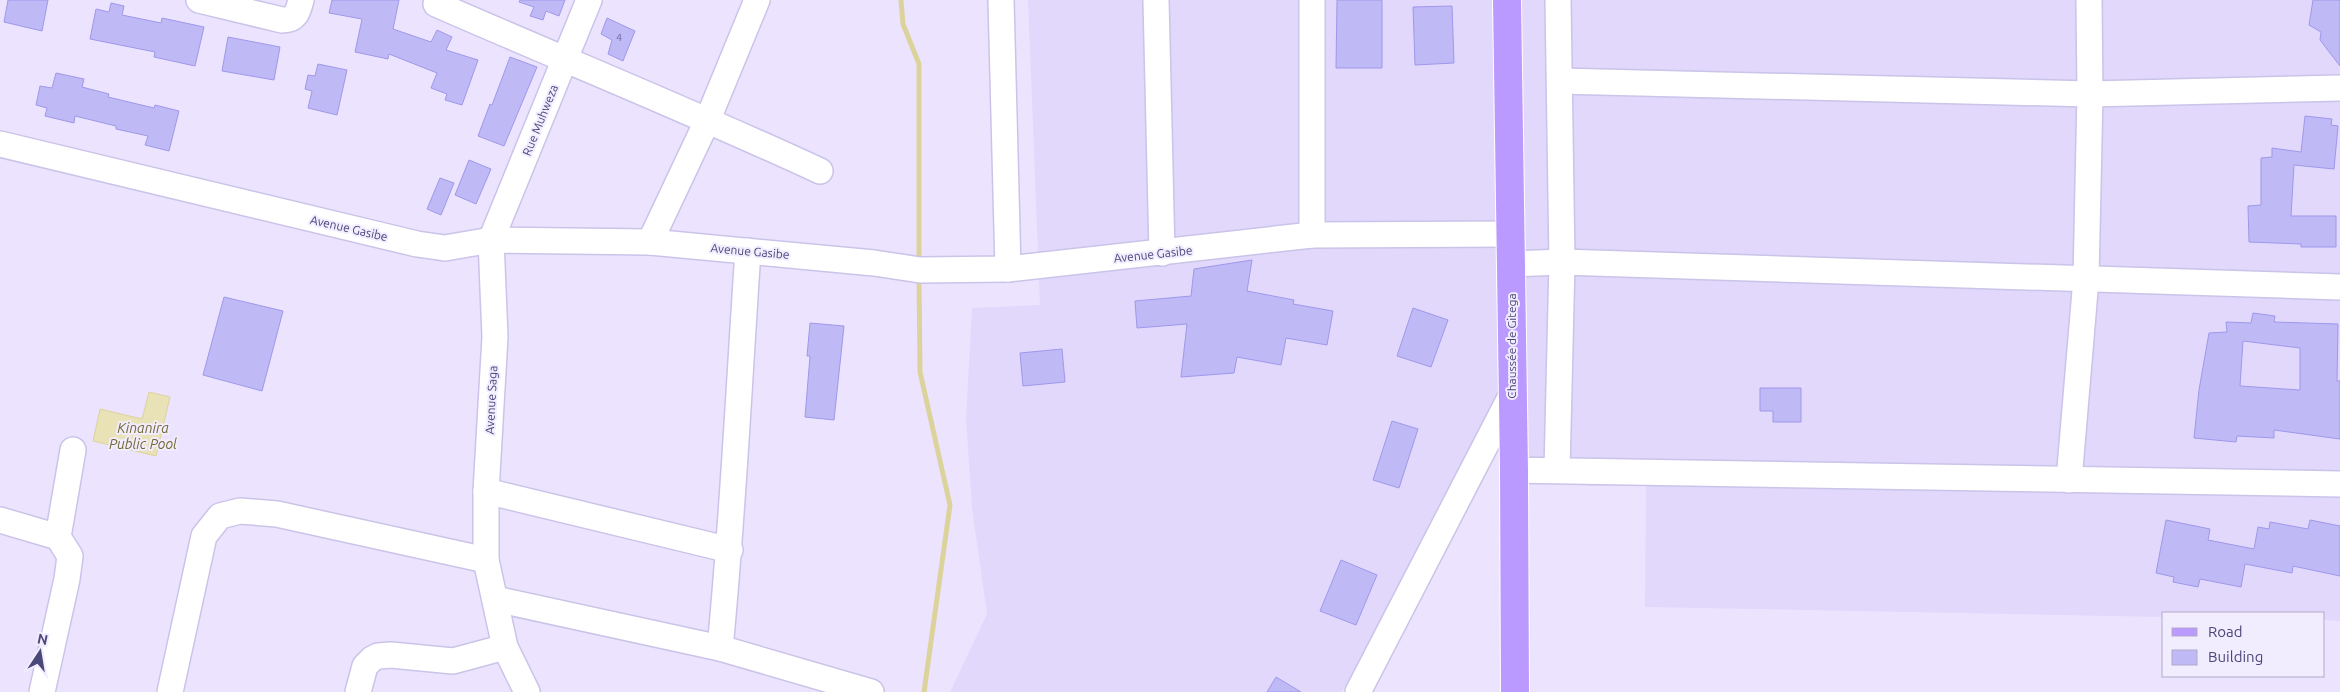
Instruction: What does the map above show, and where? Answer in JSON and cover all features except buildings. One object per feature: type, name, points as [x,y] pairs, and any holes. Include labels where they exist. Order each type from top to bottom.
[{"type":"main road","name":"Chaussée de Gitega","points":[[1506,0],[1511,234],[1515,692]]},
{"type":"street","points":[[199,0],[282,20],[290,20],[295,16],[301,0]]},
{"type":"street","name":"Rue Muhweza","points":[[491,240],[589,0]]},
{"type":"street","points":[[650,242],[708,119],[757,0]]},
{"type":"street","points":[[1001,0],[1008,269]]},
{"type":"street","points":[[1156,0],[1162,253]]},
{"type":"street","points":[[1312,0],[1312,235]]},
{"type":"street","points":[[1557,470],[1562,262],[1558,0]]},
{"type":"street","points":[[2069,480],[2086,279],[2090,94],[2088,0]]},
{"type":"street","points":[[436,4],[564,61],[708,119],[820,171]]},
{"type":"street","points":[[1560,81],[2090,94],[2340,88]]},
{"type":"street","name":"Avenue Gasibe","points":[[0,144],[417,244],[445,248],[491,240],[650,242],[874,263],[920,270],[1008,269],[1312,235],[1511,234]]},
{"type":"street","name":"Avenue Saga","points":[[491,240],[495,337],[486,491],[486,560],[505,647],[527,692]]},
{"type":"street","points":[[720,648],[730,550],[734,456],[748,251]]},
{"type":"street","points":[[1511,264],[1562,262],[2340,287]]},
{"type":"street","points":[[1358,692],[1511,396]]},
{"type":"street","points":[[58,537],[73,450]]},
{"type":"street","points":[[1514,470],[2340,484]]},
{"type":"street","points":[[486,491],[730,550]]},
{"type":"street","points":[[170,692],[204,536],[220,516],[240,511],[277,514],[486,560]]},
{"type":"street","points":[[0,520],[58,537],[70,556],[67,579],[42,692]]},
{"type":"street","points":[[495,599],[720,648],[871,692]]},
{"type":"street","points":[[358,692],[365,666],[372,658],[378,656],[391,655],[453,661],[505,647]]},
{"type":"shaded area","points":[[1028,0],[2340,0],[2340,621],[2325,620],[2325,612],[2162,612],[2162,617],[1645,607],[1646,484],[1587,486],[1539,458],[1476,447],[1342,692],[950,692],[987,614],[972,508],[966,418],[972,308],[1040,305]]},
{"type":"water","name":"Kinanira Public Pool","points":[[149,392],[170,397],[156,456],[93,441],[100,409],[142,419]]},
{"type":"waterway","points":[[901,0],[903,24],[919,64],[919,264]]},
{"type":"waterway","points":[[919,278],[920,372],[950,505],[924,692]]}]
